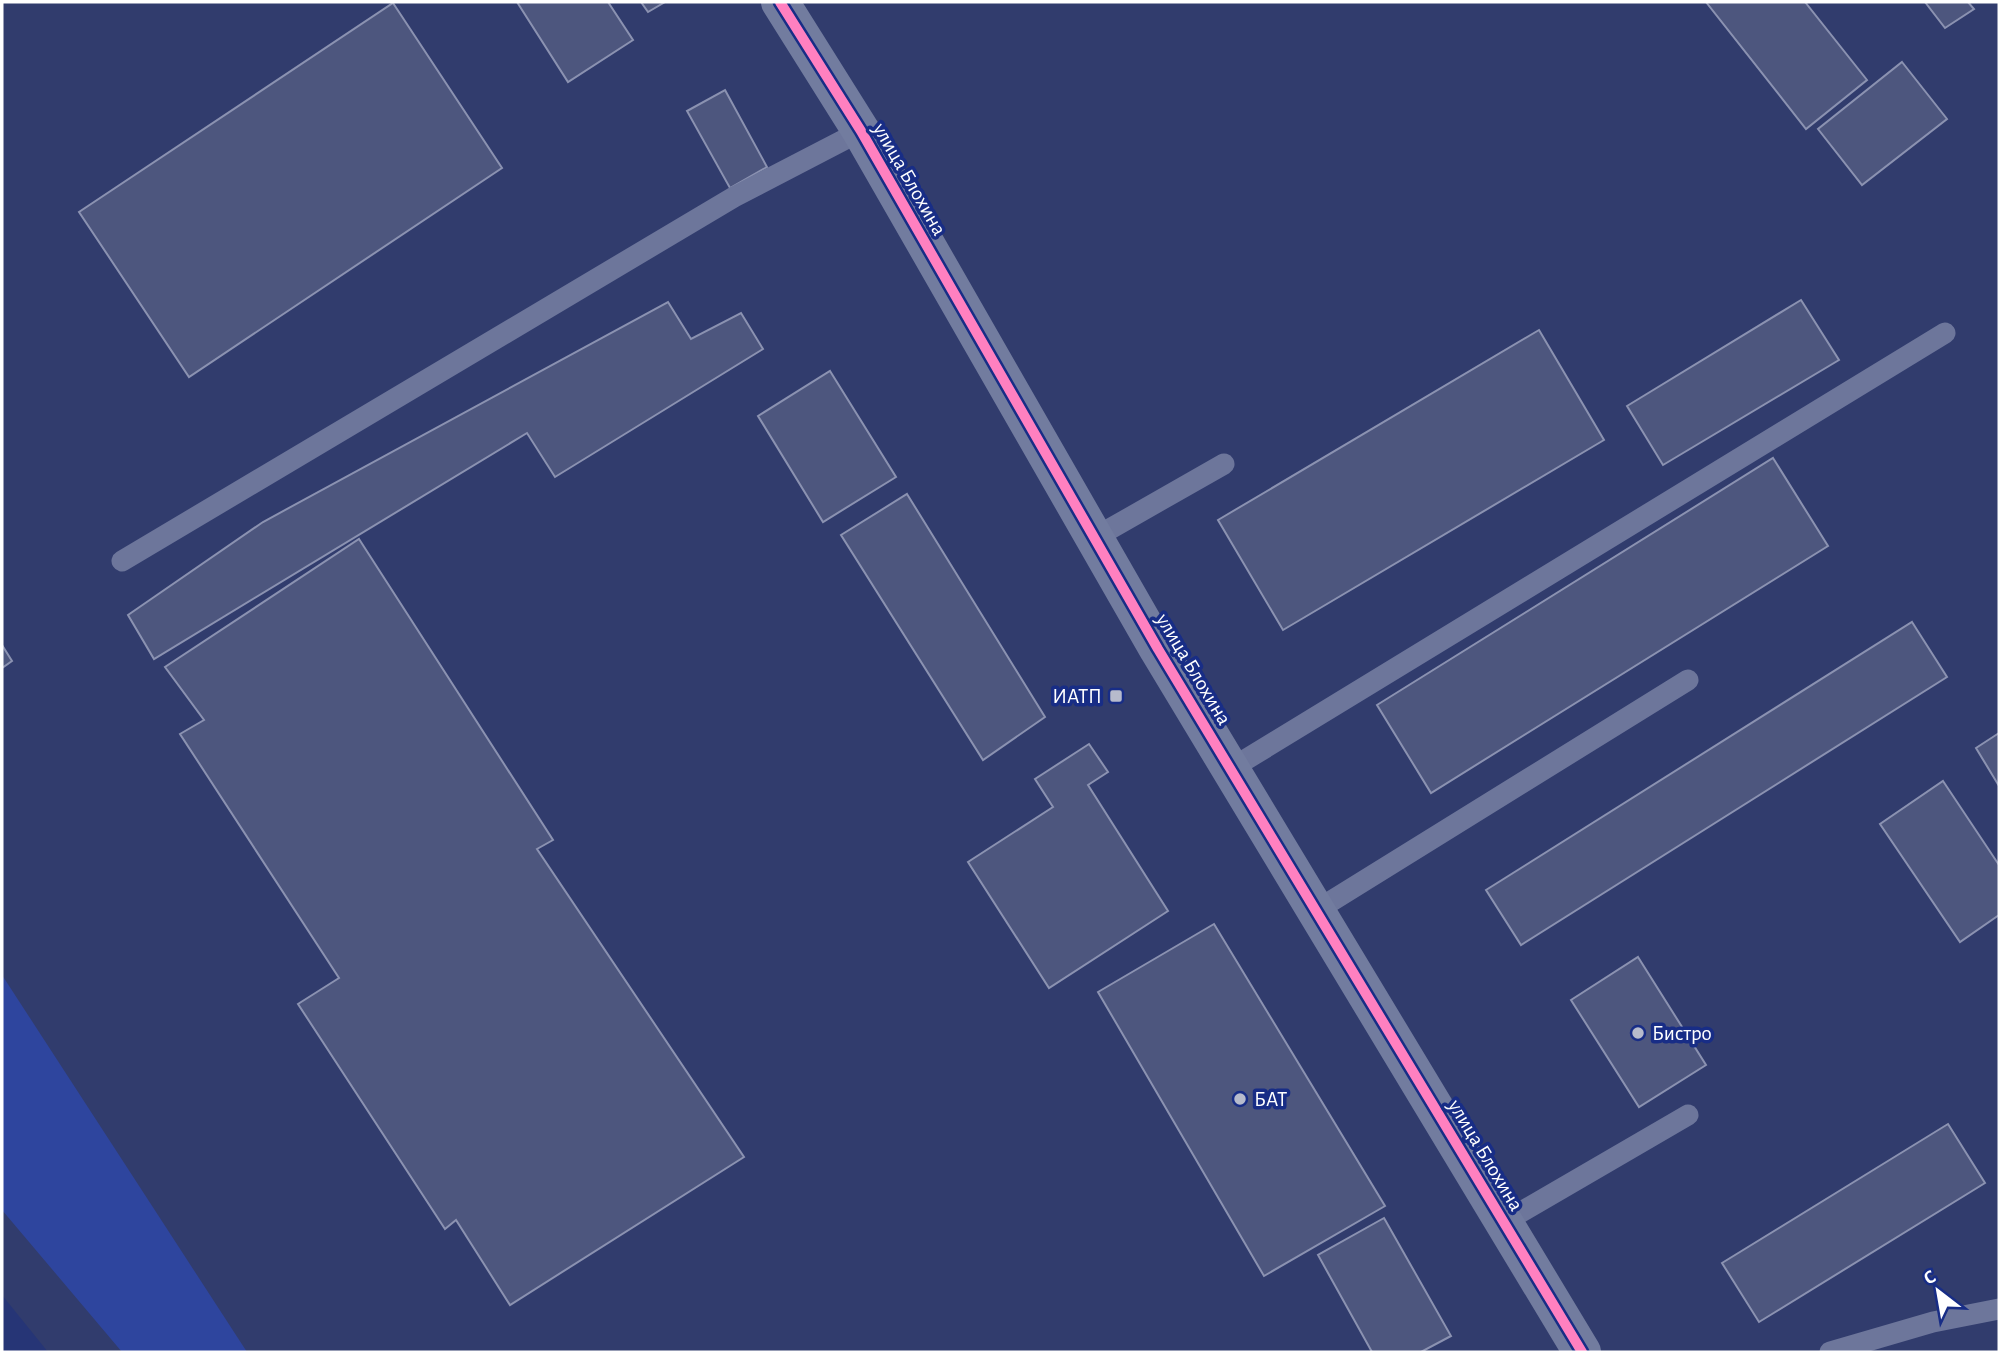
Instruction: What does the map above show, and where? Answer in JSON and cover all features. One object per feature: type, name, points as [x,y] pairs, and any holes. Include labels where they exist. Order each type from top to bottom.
[{"type":"street","name":"улица Блохина","points":[[780,2],[861,131],[1158,649],[1582,1352]]},
{"type":"lane","points":[[122,561],[734,197],[861,131]]},
{"type":"lane","points":[[1232,768],[1945,333]]},
{"type":"lane","points":[[1094,538],[1224,464]]},
{"type":"lane","points":[[1317,911],[1688,680]]},
{"type":"lane","points":[[1504,1222],[1688,1115]]},
{"type":"lane","points":[[1830,1352],[1933,1322],[1999,1309]]},
{"type":"shaded area","points":[[2,975],[247,1352],[122,1352],[2,1210]]},
{"type":"shaded area","points":[[2,1295],[48,1352],[2,1352]]},
{"type":"building","points":[[517,2],[608,2],[633,40],[568,82]]},
{"type":"building","points":[[641,2],[665,2],[648,12]]},
{"type":"building","points":[[1706,2],[1805,2],[1867,80],[1806,129]]},
{"type":"building","points":[[1925,2],[1968,2],[1974,9],[1945,28]]},
{"type":"building","points":[[393,3],[502,168],[189,377],[79,212]]},
{"type":"building","points":[[1902,62],[1947,119],[1862,185],[1818,129]]},
{"type":"building","points":[[725,90],[767,167],[730,188],[687,111]]},
{"type":"building","points":[[1801,300],[1839,360],[1663,465],[1627,406]]},
{"type":"building","points":[[668,302],[691,339],[741,313],[763,349],[555,477],[527,433],[154,659],[128,615],[263,522]]},
{"type":"building","points":[[1539,330],[1604,440],[1283,630],[1218,520]]},
{"type":"building","points":[[830,371],[896,477],[823,522],[758,416]]},
{"type":"building","points":[[1773,458],[1828,546],[1431,793],[1377,705]]},
{"type":"building","points":[[907,494],[1045,717],[983,760],[841,535]]},
{"type":"building","points":[[359,539],[553,840],[537,849],[744,1157],[510,1305],[456,1220],[445,1229],[298,1004],[339,978],[180,734],[204,720],[165,667]]},
{"type":"building","points":[[1912,622],[1947,677],[1521,945],[1486,890]]},
{"type":"building","points":[[2,645],[12,661],[2,668]]},
{"type":"building","points":[[1999,733],[1999,786],[1976,748]]},
{"type":"building","points":[[1089,744],[1108,772],[1088,785],[1168,911],[1049,988],[968,862],[1053,807],[1035,779]]},
{"type":"building","points":[[1943,781],[1999,865],[1999,915],[1960,942],[1880,824]]},
{"type":"building","name":"БАТ","points":[[1214,924],[1385,1206],[1264,1276],[1098,992]]},
{"type":"building","points":[[1638,957],[1706,1065],[1639,1107],[1571,1000]]},
{"type":"building","points":[[1948,1124],[1985,1183],[1759,1322],[1722,1263]]},
{"type":"building","points":[[1384,1218],[1451,1336],[1421,1352],[1372,1352],[1318,1255]]},
{"type":"cycle path","points":[[780,2],[861,131],[1158,649],[1582,1352]]},
{"type":"place","name":"ИАТП","points":[[1116,696]]},
{"type":"place","name":"Бистро","points":[[1638,1033]]},
{"type":"place","name":"БАТ","points":[[1240,1099]]}]
